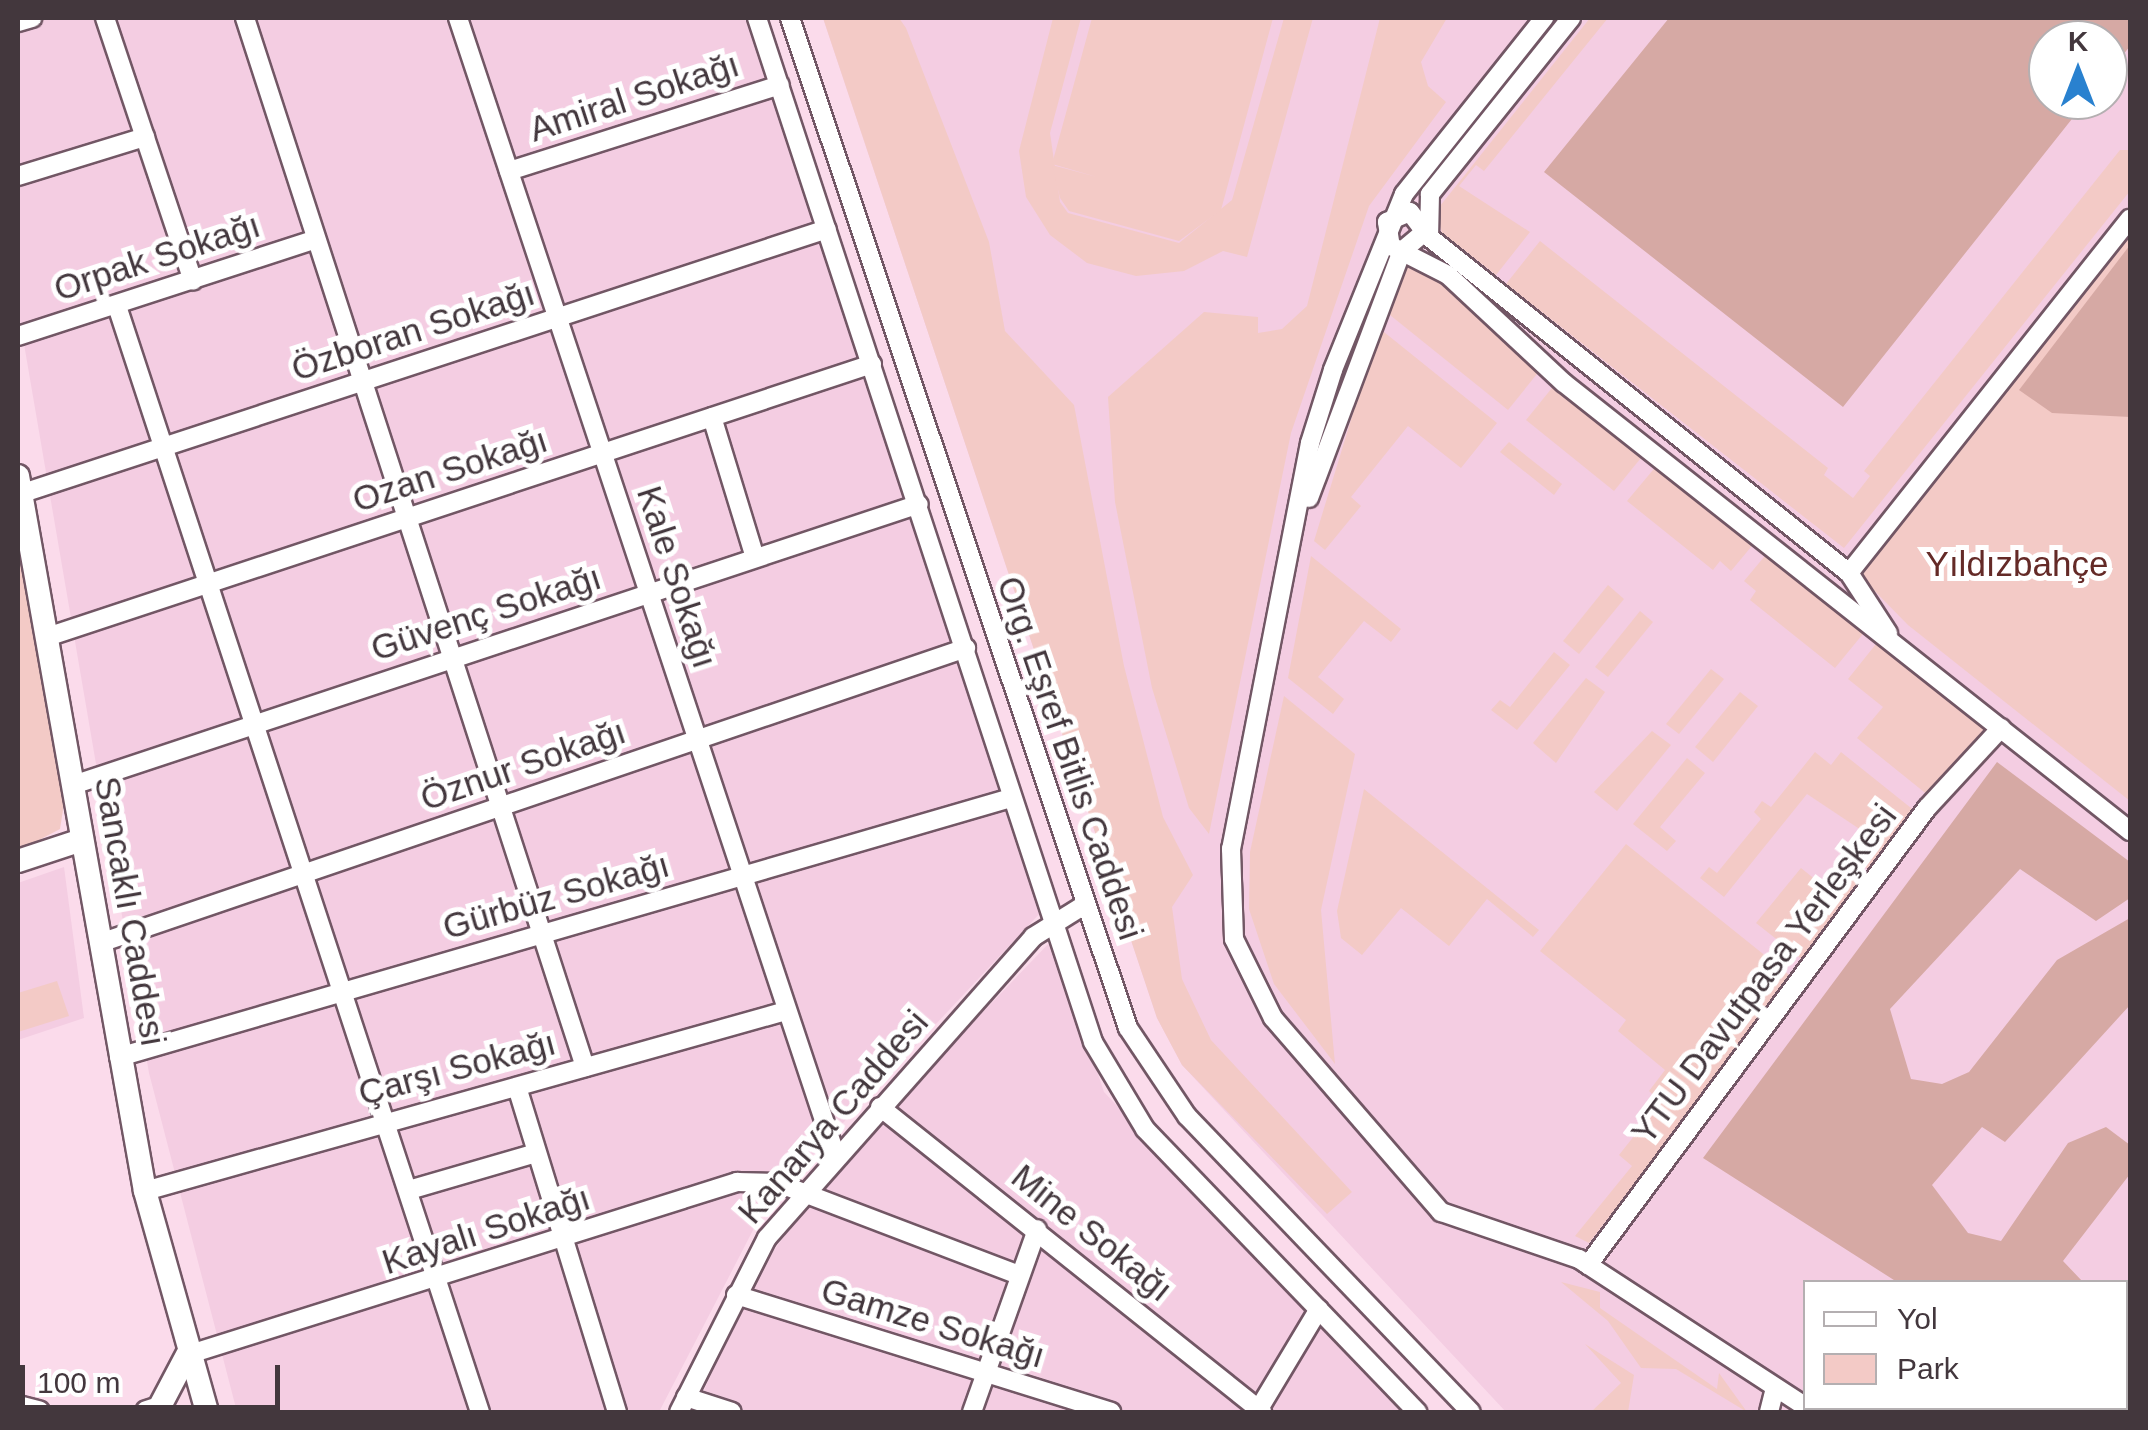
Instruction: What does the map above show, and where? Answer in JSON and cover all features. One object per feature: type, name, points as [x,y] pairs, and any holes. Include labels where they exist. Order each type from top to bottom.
[{"type":"main road","name":"Sancaklı Caddesi","points":[[19,485],[145,1191],[187,1355],[207,1412]]},
{"type":"main road","points":[[18,862],[82,840]]},
{"type":"main road","points":[[146,1412],[159,1408],[187,1355]]},
{"type":"main road","points":[[18,1407],[38,1412]]},
{"type":"street","points":[[18,22],[32,18]]},
{"type":"street","points":[[105,18],[193,281]]},
{"type":"street","points":[[244,18],[585,1067]]},
{"type":"street","name":"Kale Sokağı","points":[[458,18],[836,1156]]},
{"type":"street","name":"Org. Eşref Bitlis Caddesi","points":[[757,18],[966,648],[1011,798],[1058,918],[1114,1087],[1418,1412]]},
{"type":"street","name":"Org. Eşref Bitlis Caddesi","points":[[790,18],[1128,1028],[1156,1080],[1470,1412]]},
{"type":"street","points":[[1544,18],[1387,222],[1310,443],[1231,850],[1230,911],[1245,967],[1291,1042],[1441,1212],[1588,1266],[1803,1410]]},
{"type":"street","points":[[1295,535],[1402,251],[1420,244],[1430,194],[1571,18]]},
{"type":"street","name":"Amiral Sokağı","points":[[509,172],[780,85]]},
{"type":"street","points":[[18,176],[145,137]]},
{"type":"street","points":[[1387,222],[1403,212],[1424,225],[1457,264],[1849,573],[1898,647]]},
{"type":"street","points":[[1849,573],[2130,219]]},
{"type":"street","points":[[1387,222],[1387,241],[1448,274],[1564,383],[2130,831]]},
{"type":"street","name":"Özboran Sokağı","points":[[19,485],[164,447],[828,229]]},
{"type":"street","name":"Orpak Sokağı","points":[[18,336],[316,239]]},
{"type":"street","points":[[117,306],[389,1118],[480,1412]]},
{"type":"street","name":"Ozan Sokağı","points":[[48,637],[872,364]]},
{"type":"street","points":[[712,417],[755,558]]},
{"type":"street","name":"Güvenç Sokağı","points":[[73,785],[919,504]]},
{"type":"street","name":"Öznur Sokağı","points":[[100,943],[966,648]]},
{"type":"street","name":"YTU Davutpasa Yerleşkesi","points":[[1588,1266],[1927,808],[2001,728]]},
{"type":"street","name":"Gürbüz Sokağı","points":[[118,1056],[1011,798]]},
{"type":"street","name":"Kanarya Caddesi","points":[[683,1405],[736,1295],[802,1197],[880,1107],[1058,918],[1086,904]]},
{"type":"street","name":"Çarşı Sokağı","points":[[145,1191],[389,1118],[517,1087],[786,1011]]},
{"type":"street","points":[[517,1087],[617,1412]]},
{"type":"street","name":"Mine Sokağı","points":[[880,1107],[1259,1411]]},
{"type":"street","points":[[409,1190],[536,1153]]},
{"type":"street","name":"Kayalı Sokağı","points":[[187,1355],[437,1282],[737,1182],[778,1184],[802,1197],[1019,1275]]},
{"type":"street","points":[[972,1412],[1036,1229]]},
{"type":"street","name":"Gamze Sokağı","points":[[736,1295],[1111,1412]]},
{"type":"street","points":[[1259,1411],[1318,1309]]},
{"type":"street","points":[[1768,1412],[1774,1392]]},
{"type":"street","points":[[683,1405],[732,1412]]},
{"type":"shaded area","points":[[18,18],[745,18],[1043,910],[766,1205],[659,1412],[237,1412],[149,1073],[18,309]]},
{"type":"shaded area","points":[[823,18],[2130,18],[2130,1412],[1506,1412],[1182,1065],[1157,1018]]},
{"type":"shaded area","points":[[1669,18],[2130,18],[2128,49],[2128,20],[2028,20],[2028,120],[2071,120],[1843,407],[1544,172]]},
{"type":"shaded area","points":[[2130,245],[2130,417],[2052,413],[2019,390]]},
{"type":"shaded area","points":[[1997,762],[2130,862],[2130,898],[2096,921],[2020,869],[1890,1009],[1911,1079],[1942,1084],[1969,1072],[2057,960],[2130,918],[2130,1005],[2005,1142],[1982,1127],[1932,1185],[1968,1233],[2001,1241],[2068,1143],[2106,1127],[2130,1145],[2130,1174],[2063,1261],[2081,1280],[1894,1280],[1703,1158]]},
{"type":"shaded area","points":[[64,867],[84,1018],[18,1040],[18,883]]},
{"type":"shaded area","points":[[1053,939],[1104,1092],[1404,1412],[694,1412],[759,1270],[846,1155]]},
{"type":"green space","points":[[823,18],[899,18],[906,28],[989,242],[1005,331],[1074,405],[1124,666],[1163,817],[1193,875],[1172,907],[1182,979],[1211,1040],[1352,1192],[1327,1214],[1182,1065],[1157,1018]]},
{"type":"green space","points":[[1053,18],[1081,18],[1050,133],[1060,202],[1068,213],[1179,243],[1232,200],[1284,18],[1313,18],[1247,257],[1223,251],[1184,271],[1136,276],[1087,263],[1050,235],[1026,197],[1019,151]]},
{"type":"green space","points":[[1092,18],[1273,18],[1221,210],[1179,241],[1069,211],[1060,198],[1052,165],[1097,177],[1052,164]]},
{"type":"green space","points":[[1380,18],[1447,18],[1421,62],[1428,86],[1446,102],[1369,206],[1291,433],[1209,834],[1189,808],[1152,688],[1115,502],[1108,397],[1204,312],[1258,317],[1258,333],[1282,329],[1307,306]]},
{"type":"green space","points":[[1590,18],[1608,18],[1484,171],[1476,165],[1459,186],[1530,232],[1496,275],[1442,233],[1436,211]]},
{"type":"green space","points":[[2120,150],[2130,150],[2130,191],[1844,548],[1506,284],[1540,241],[1828,468],[1824,475],[1853,498],[1870,476],[1864,471]]},
{"type":"green space","name":"Yıldızbahçe","points":[[2130,229],[2130,801],[1908,625],[1859,575]]},
{"type":"green space","points":[[1407,260],[1445,279],[1541,369],[1508,410],[1385,311]]},
{"type":"green space","points":[[1379,328],[1497,423],[1461,468],[1408,426],[1351,497],[1361,506],[1325,550],[1314,541]]},
{"type":"green space","points":[[1556,383],[1645,453],[1614,491],[1526,420]]},
{"type":"green space","points":[[1509,442],[1562,484],[1554,495],[1500,452]]},
{"type":"green space","points":[[1658,464],[1756,541],[1731,571],[1720,561],[1713,570],[1627,501]]},
{"type":"green space","points":[[18,538],[65,797],[60,829],[18,851]]},
{"type":"green space","points":[[1769,551],[1867,629],[1835,668],[1750,600],[1756,591],[1744,581]]},
{"type":"green space","points":[[1311,556],[1401,629],[1391,642],[1364,621],[1318,677],[1344,699],[1333,714],[1288,678]]},
{"type":"green space","points":[[1608,585],[1624,599],[1579,654],[1563,641]]},
{"type":"green space","points":[[1640,611],[1653,622],[1608,677],[1595,667]]},
{"type":"green space","points":[[1880,639],[1992,728],[1929,796],[1857,738],[1883,707],[1848,679]]},
{"type":"green space","points":[[1554,652],[1570,665],[1517,730],[1491,710],[1500,700],[1510,707]]},
{"type":"green space","points":[[1711,669],[1724,679],[1679,734],[1666,724]]},
{"type":"green space","points":[[1586,678],[1605,692],[1556,763],[1533,743]]},
{"type":"green space","points":[[1740,692],[1758,706],[1713,762],[1695,747]]},
{"type":"green space","points":[[1284,696],[1355,754],[1321,910],[1335,1064],[1274,984],[1249,909],[1250,852]]},
{"type":"green space","points":[[1652,731],[1671,745],[1617,811],[1594,792]]},
{"type":"green space","points":[[1815,752],[1831,765],[1841,752],[1916,812],[1871,872],[1854,857],[1870,836],[1807,794],[1724,897],[1700,878],[1709,867],[1717,873],[1761,819],[1754,812],[1762,801],[1771,807]]},
{"type":"green space","points":[[1687,758],[1705,773],[1660,827],[1676,841],[1667,851],[1633,824]]},
{"type":"green space","points":[[1364,789],[1539,930],[1533,937],[1487,899],[1449,946],[1401,908],[1362,955],[1341,938],[1337,911]]},
{"type":"green space","points":[[1626,844],[1793,978],[1589,1243],[1575,1236],[1632,1166],[1619,1155],[1661,1102],[1649,1091],[1665,1070],[1618,1031],[1626,1020],[1540,951]]},
{"type":"green space","points":[[1801,868],[1827,889],[1845,868],[1864,882],[1805,962],[1756,923]]},
{"type":"green space","points":[[57,981],[69,1016],[18,1032],[18,993]]},
{"type":"green space","points":[[1561,1282],[1600,1292],[1600,1308],[1717,1389],[1719,1373],[1747,1412],[1676,1369],[1641,1368],[1608,1321]]},
{"type":"green space","points":[[1585,1344],[1634,1375],[1628,1412],[1591,1412],[1621,1383]]}]
